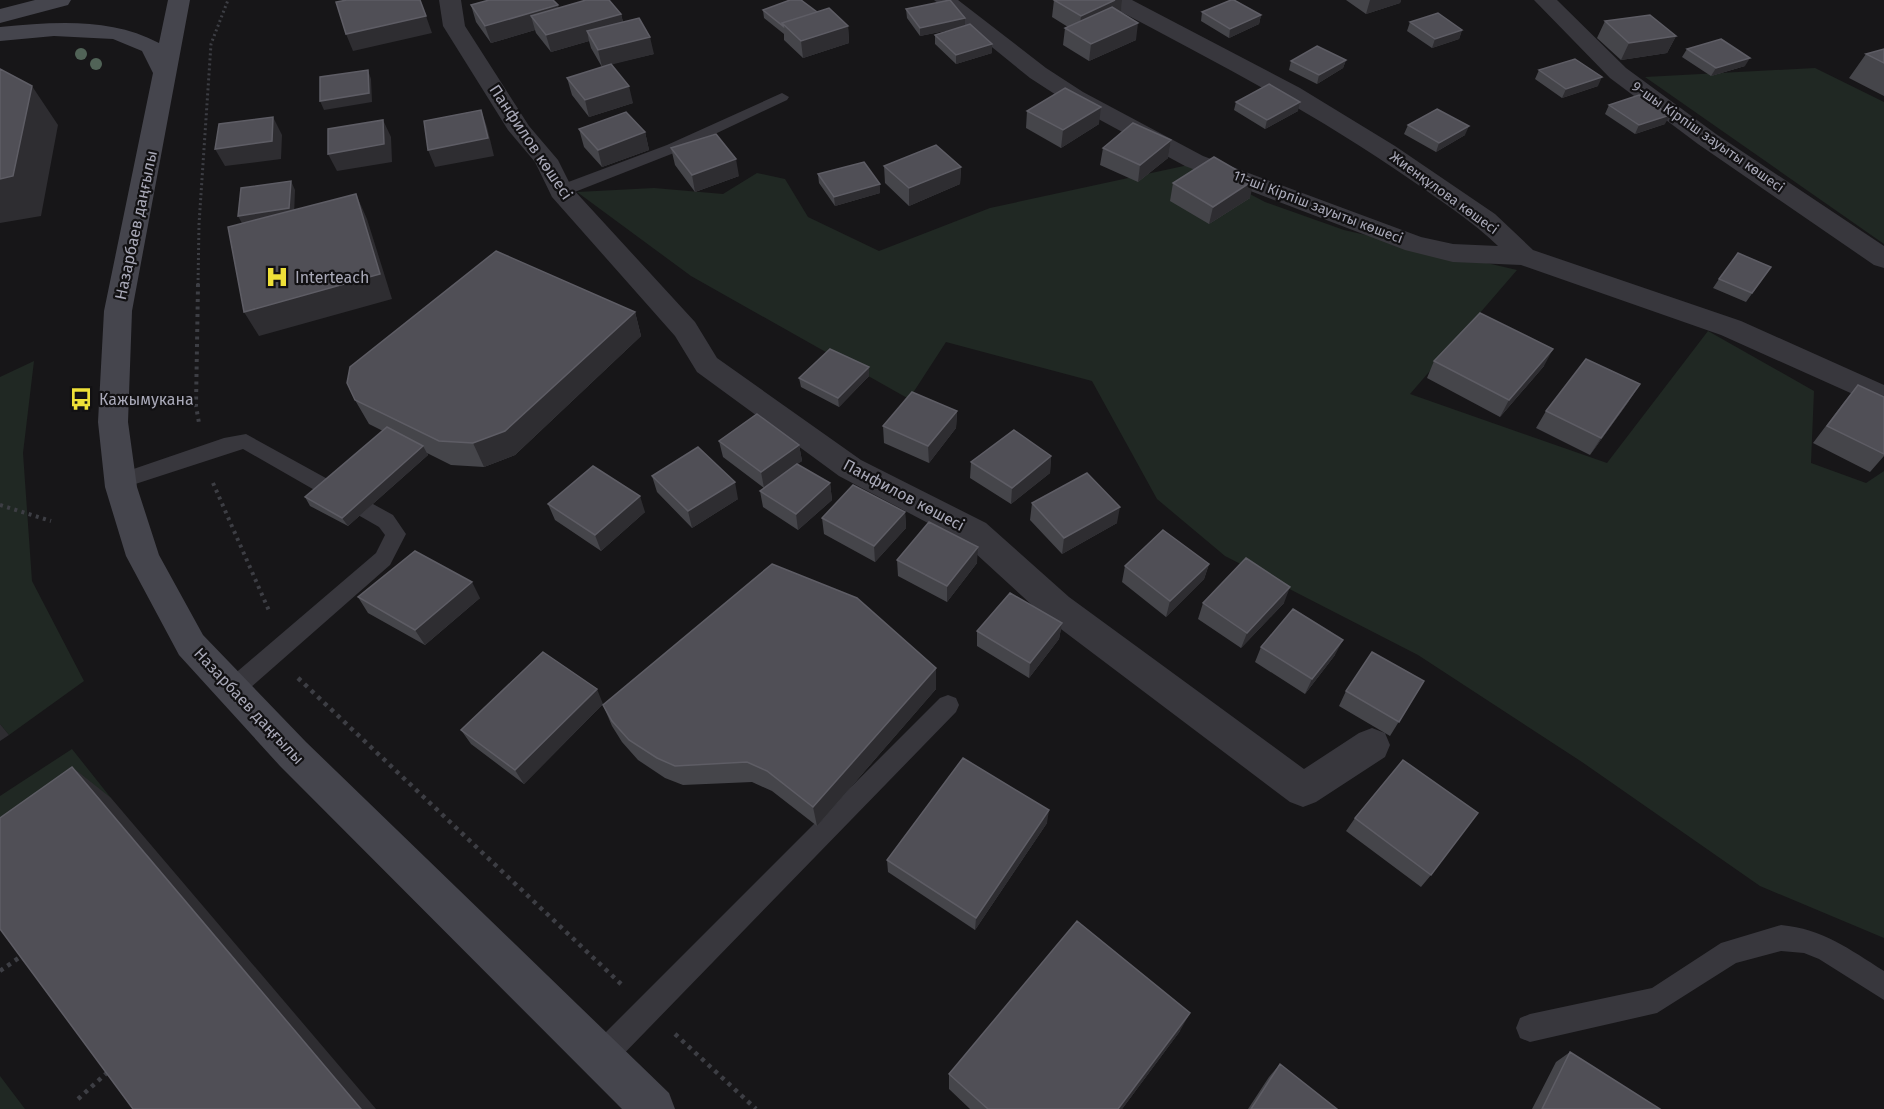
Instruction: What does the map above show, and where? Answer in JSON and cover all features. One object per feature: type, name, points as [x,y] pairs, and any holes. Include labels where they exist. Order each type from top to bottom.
[{"type":"street","points":[[0,16],[60,0]]},
{"type":"street","name":"Назарбаев даңғылы","points":[[179,0],[166,76],[118,311],[112,422],[120,481],[143,555],[191,645],[293,754],[653,1109]]},
{"type":"street","name":"Панфилов көшесі","points":[[450,0],[454,26],[520,130],[546,160],[561,191],[685,329],[707,365],[850,468],[974,532],[1057,607],[1303,790],[1372,745]]},
{"type":"street","name":"11-ші Кірпіш зауыты көшесі","points":[[945,0],[1038,73],[1075,96],[1194,161],[1414,244],[1453,253],[1524,256]]},
{"type":"street","name":"Жиенқұлова көшесі","points":[[1116,0],[1292,93],[1386,151],[1486,220],[1524,256],[1731,328],[1884,397]]},
{"type":"street","name":"9-шы Кірпіш зауыты көшесі","points":[[1545,0],[1618,73],[1707,139],[1884,259]]},
{"type":"street","points":[[0,34],[54,29],[117,33],[151,47],[166,76]]},
{"type":"lane","points":[[561,191],[673,148],[782,97]]},
{"type":"lane","points":[[120,481],[231,443],[246,441],[386,520],[396,534],[383,559],[233,689]]},
{"type":"lane","points":[[601,1057],[948,705]]},
{"type":"lane","points":[[1530,1028],[1657,1000],[1730,951],[1781,938],[1804,940],[1828,950],[1884,987]]},
{"type":"path","points":[[0,505],[51,521]]},
{"type":"path","points":[[0,971],[29,951]]},
{"type":"path","points":[[78,1099],[117,1064]]},
{"type":"shaded area","points":[[1815,68],[1884,102],[1884,244],[1645,77]]},
{"type":"shaded area","points":[[1193,164],[1265,202],[1344,230],[1517,270],[1410,394],[1607,463],[1708,331],[1814,391],[1811,463],[1866,483],[1884,471],[1884,938],[1760,886],[1582,762],[1418,655],[1225,556],[1157,499],[1092,381],[946,342],[909,399],[691,276],[577,192],[654,188],[723,194],[757,173],[785,179],[808,217],[879,251],[990,208]]},
{"type":"shaded area","points":[[34,361],[23,453],[32,581],[84,681],[9,735],[0,724],[0,377]]},
{"type":"shaded area","points":[[72,749],[111,798],[0,880],[0,796]]},
{"type":"shaded area","points":[[0,1076],[25,1109],[0,1109]]},
{"type":"building","points":[[420,0],[426,16],[346,34],[336,2]]},
{"type":"building","points":[[489,0],[553,0],[558,5],[485,26],[471,5]]},
{"type":"building","points":[[586,0],[609,0],[621,14],[546,35],[531,16]]},
{"type":"building","points":[[790,0],[801,0],[817,12],[782,23],[783,26],[763,10]]},
{"type":"building","points":[[950,0],[965,18],[920,28],[906,9]]},
{"type":"building","points":[[1054,0],[1115,0],[1081,16]]},
{"type":"building","points":[[1231,0],[1261,15],[1230,29],[1202,12]]},
{"type":"building","points":[[1112,7],[1138,23],[1091,44],[1065,28]]},
{"type":"building","points":[[829,8],[848,26],[801,41],[782,23]]},
{"type":"building","points":[[1438,13],[1462,30],[1435,39],[1410,22]]},
{"type":"building","points":[[1650,15],[1676,36],[1629,43],[1605,21]]},
{"type":"building","points":[[639,18],[650,37],[598,50],[587,31]]},
{"type":"building","points":[[970,24],[992,44],[956,55],[935,35]]},
{"type":"building","points":[[1721,39],[1750,58],[1716,68],[1687,49]]},
{"type":"building","points":[[1317,46],[1346,60],[1319,75],[1291,61]]},
{"type":"building","points":[[1884,49],[1884,63],[1866,54]]},
{"type":"building","points":[[1575,59],[1602,77],[1566,89],[1539,70]]},
{"type":"building","points":[[611,64],[629,86],[585,100],[567,78]]},
{"type":"building","points":[[0,69],[32,86],[13,176],[0,179]]},
{"type":"building","points":[[368,70],[369,93],[320,101],[320,77]]},
{"type":"building","points":[[1269,84],[1300,102],[1267,120],[1236,102]]},
{"type":"building","points":[[1065,88],[1101,107],[1063,130],[1027,111]]},
{"type":"building","points":[[1639,95],[1670,115],[1639,125],[1609,105]]},
{"type":"building","points":[[1437,109],[1469,126],[1439,143],[1408,125]]},
{"type":"building","points":[[481,110],[488,138],[428,150],[424,121]]},
{"type":"building","points":[[626,112],[645,132],[598,150],[579,129]]},
{"type":"building","points":[[273,117],[272,141],[215,149],[219,124]]},
{"type":"building","points":[[383,120],[384,144],[328,154],[328,129]]},
{"type":"building","points":[[1133,123],[1171,140],[1140,165],[1103,148]]},
{"type":"building","points":[[716,134],[736,159],[692,175],[671,148]]},
{"type":"building","points":[[936,145],[961,167],[909,188],[884,166]]},
{"type":"building","points":[[1214,157],[1254,180],[1213,207],[1173,183]]},
{"type":"building","points":[[864,162],[880,184],[834,197],[818,174]]},
{"type":"building","points":[[291,181],[289,208],[238,216],[241,188]]},
{"type":"building","points":[[356,194],[380,274],[244,312],[228,227]]},
{"type":"building","points":[[496,251],[635,312],[505,431],[473,443],[439,441],[355,400],[347,383],[350,367]]},
{"type":"building","points":[[1738,253],[1771,267],[1752,293],[1719,279]]},
{"type":"building","points":[[1480,313],[1553,349],[1509,400],[1434,361]]},
{"type":"building","points":[[830,349],[869,367],[838,398],[799,378]]},
{"type":"building","points":[[1586,359],[1640,384],[1601,438],[1546,411]]},
{"type":"building","points":[[1858,385],[1884,397],[1884,454],[1827,426]]},
{"type":"building","points":[[912,392],[957,411],[928,446],[883,426]]},
{"type":"building","points":[[757,414],[799,445],[761,472],[719,441]]},
{"type":"building","points":[[387,427],[423,446],[342,518],[305,497]]},
{"type":"building","points":[[1014,430],[1051,456],[1012,488],[971,462]]},
{"type":"building","points":[[698,447],[735,482],[688,511],[652,476]]},
{"type":"building","points":[[797,464],[830,483],[796,514],[760,491]]},
{"type":"building","points":[[593,466],[640,496],[595,535],[548,504]]},
{"type":"building","points":[[1087,473],[1120,507],[1064,538],[1032,503]]},
{"type":"building","points":[[853,485],[905,512],[874,546],[822,518]]},
{"type":"building","points":[[929,522],[978,547],[947,586],[897,560]]},
{"type":"building","points":[[1163,530],[1209,564],[1170,601],[1125,566]]},
{"type":"building","points":[[415,551],[472,582],[415,630],[358,597]]},
{"type":"building","points":[[1246,558],[1290,587],[1247,633],[1203,603]]},
{"type":"building","points":[[772,564],[857,598],[936,668],[813,807],[767,771],[747,762],[675,766],[657,758],[629,740],[612,721],[603,705]]},
{"type":"building","points":[[1010,593],[1062,623],[1030,663],[977,631]]},
{"type":"building","points":[[1293,609],[1343,640],[1312,679],[1261,647]]},
{"type":"building","points":[[543,652],[597,689],[515,770],[461,730]]},
{"type":"building","points":[[1372,652],[1424,681],[1399,722],[1346,691]]},
{"type":"building","points":[[963,758],[1049,810],[976,918],[887,860]]},
{"type":"building","points":[[1403,760],[1478,813],[1431,875],[1355,818]]},
{"type":"building","points":[[72,767],[361,1109],[133,1109],[0,929],[0,818]]},
{"type":"building","points":[[1077,921],[1190,1013],[1118,1109],[988,1109],[949,1074]]},
{"type":"building","points":[[1570,1052],[1660,1109],[1542,1109]]},
{"type":"building","points":[[1280,1064],[1337,1109],[1251,1109]]},
{"type":"place","name":"Interteach","points":[[277,277]]},
{"type":"place","name":"Кажымукана","points":[[81,399]]}]
